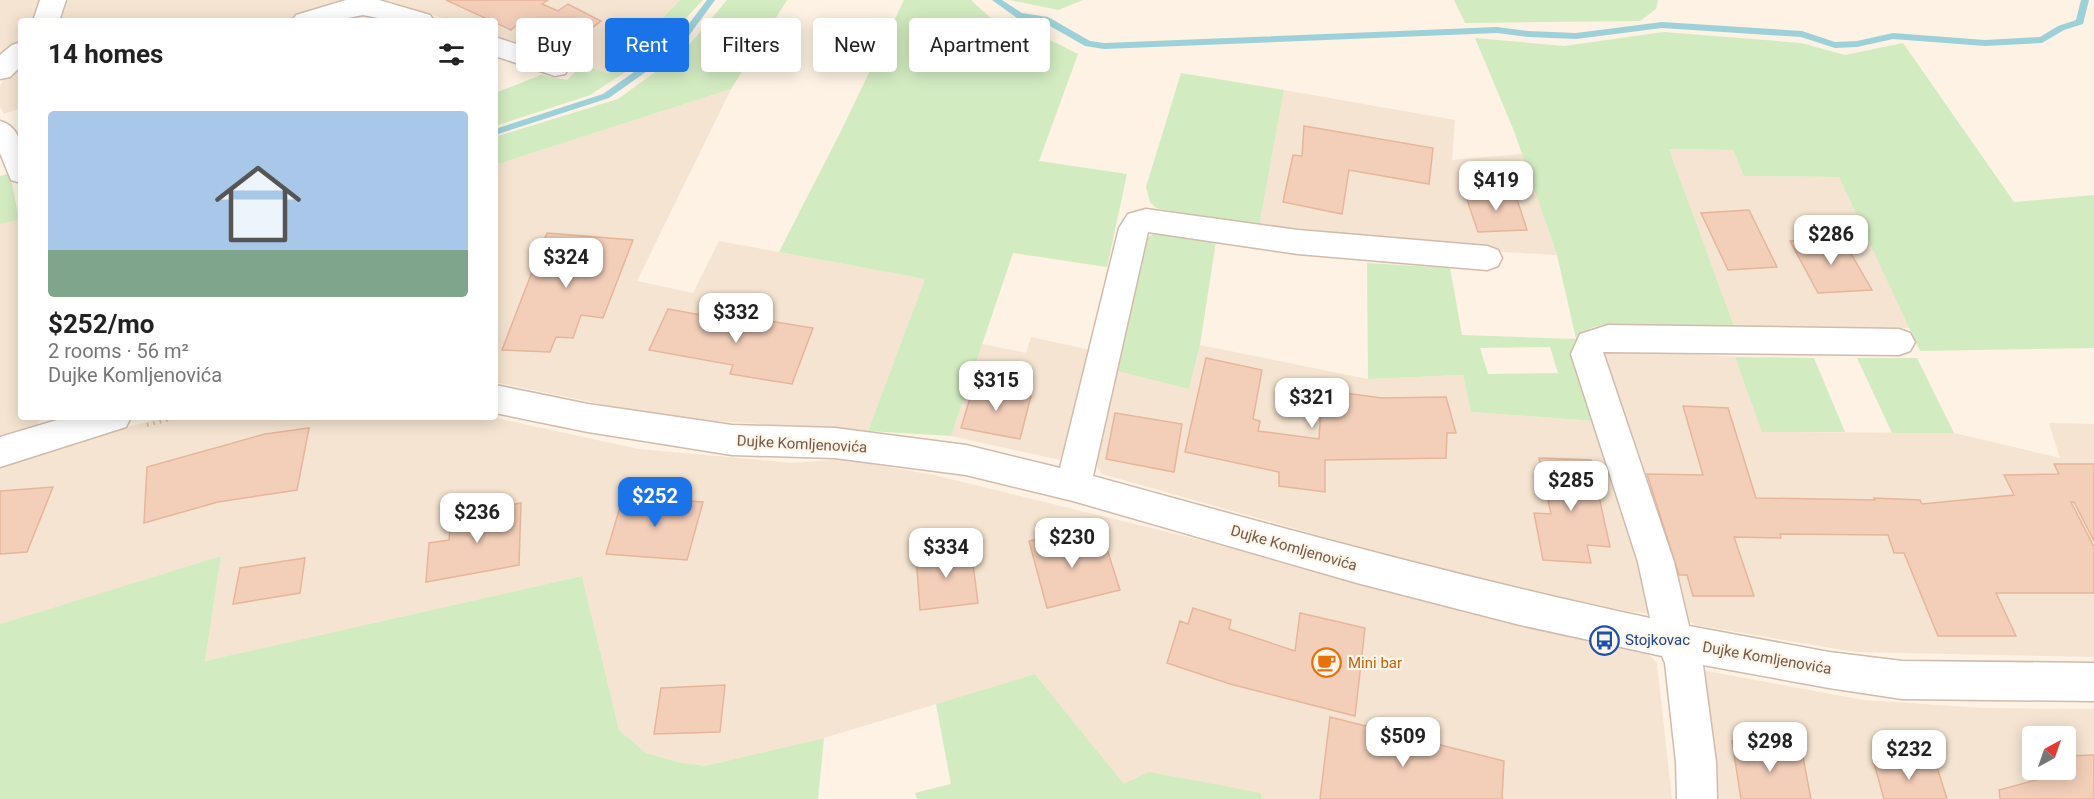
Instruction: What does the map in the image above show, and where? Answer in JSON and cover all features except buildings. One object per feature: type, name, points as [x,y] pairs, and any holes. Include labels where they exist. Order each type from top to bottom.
[{"type":"street","points":[[47,18],[53,0]]},
{"type":"street","points":[[314,18],[343,8],[363,5],[379,7],[412,18]]},
{"type":"street","points":[[498,47],[516,53]]},
{"type":"street","points":[[0,70],[18,54]]},
{"type":"street","points":[[0,122],[18,116]]},
{"type":"street","points":[[0,131],[14,151],[18,163]]},
{"type":"street","points":[[1073,486],[1134,228],[1139,222],[1146,220],[1340,246],[1487,258]]},
{"type":"street","points":[[1697,799],[1696,762],[1684,661],[1674,641],[1656,562],[1587,354],[1590,344],[1596,339],[1608,338],[1899,342]]},
{"type":"street","name":"Dujke Komljenovića","points":[[498,400],[588,418],[732,440],[835,443],[966,460],[1073,486],[1368,569],[1520,608],[1674,641],[1829,670],[1902,680],[2094,682]]},
{"type":"street","points":[[0,452],[56,425],[92,420]]},
{"type":"shaded area","points":[[0,0],[45,0],[40,18],[18,18],[18,47],[0,65]]},
{"type":"shaded area","points":[[66,0],[369,0],[339,4],[296,18],[58,18]]},
{"type":"shaded area","points":[[386,0],[680,0],[662,18],[605,18],[605,72],[607,73],[593,68],[593,18],[516,18],[516,42],[498,36],[498,18],[443,18]]},
{"type":"shaded area","points":[[18,65],[18,109],[4,114],[0,107],[2,81]]},
{"type":"shaded area","points":[[731,89],[637,281],[693,293],[719,241],[925,279],[868,431],[668,418],[498,383],[498,164]]},
{"type":"shaded area","points":[[1284,90],[1455,120],[1452,160],[1522,154],[1557,255],[1397,246],[1259,227]]},
{"type":"shaded area","points":[[1669,149],[1733,150],[1744,176],[1839,177],[1910,328],[1734,326]]},
{"type":"shaded area","points":[[18,220],[18,420],[40,420],[37,425],[0,436],[0,224]]},
{"type":"shaded area","points":[[1031,337],[1091,350],[1060,460],[951,436],[982,344],[1026,353]]},
{"type":"shaded area","points":[[1200,345],[1368,379],[1463,375],[1471,412],[1595,421],[1655,606],[1651,614],[1626,611],[1452,573],[1102,474],[1095,463],[1117,371],[1189,389]]},
{"type":"shaded area","points":[[1612,349],[1735,357],[1763,432],[1954,433],[2060,458],[2049,423],[2094,424],[2094,657],[1855,652],[1696,625],[1685,619],[1605,366],[1604,355]]},
{"type":"shaded area","points":[[498,419],[639,449],[793,463],[842,459],[934,475],[1642,648],[1657,663],[1672,799],[1261,799],[1261,794],[1124,784],[1035,674],[824,738],[705,766],[678,762],[646,753],[619,730],[582,576],[205,661],[221,556],[0,624],[0,468],[85,439],[153,420]]},
{"type":"shaded area","points":[[1701,670],[1864,700],[1982,708],[2094,709],[2094,799],[1714,799]]},
{"type":"green space","points":[[680,0],[703,0],[686,18],[662,18]]},
{"type":"green space","points":[[727,0],[787,0],[776,18],[712,18]]},
{"type":"green space","points":[[904,0],[971,0],[991,18],[909,18],[909,72],[1050,72],[1050,40],[1078,54],[1039,161],[1127,174],[1107,267],[1013,253],[951,436],[868,431],[925,279],[779,252],[869,72],[897,72],[895,18]]},
{"type":"green space","points":[[1010,0],[1083,0],[1058,10]]},
{"type":"green space","points":[[1454,0],[1658,0],[1656,9],[1640,21],[1465,23]]},
{"type":"green space","points":[[701,31],[701,72],[742,72],[731,89],[498,164],[498,136],[618,99],[655,72],[689,72],[689,45]]},
{"type":"green space","points":[[1664,32],[1801,43],[1845,55],[1903,43],[2014,202],[2094,195],[2094,348],[1920,351],[1839,177],[1744,176],[1733,150],[1669,149],[1734,326],[1606,324],[1591,328],[1577,340],[1595,421],[1471,412],[1463,375],[1368,379],[1367,263],[1450,268],[1462,335],[1576,339],[1557,255],[1514,131],[1475,38],[1564,46]],"holes":[[[1550,347],[1558,373],[1488,374],[1480,348]]]},
{"type":"green space","points":[[593,68],[608,73],[625,72],[590,95],[498,125],[498,92],[541,75],[567,80],[575,72],[593,72]]},
{"type":"green space","points":[[1181,73],[1284,90],[1259,227],[1156,208],[1150,202],[1146,187]]},
{"type":"green space","points":[[10,173],[18,220],[0,224],[0,176]]},
{"type":"green space","points":[[1159,231],[1216,241],[1200,345],[1189,389],[1117,371],[1144,239]]},
{"type":"green space","points":[[1735,357],[1814,358],[1845,432],[1762,432]]},
{"type":"green space","points":[[1857,358],[1917,358],[1954,433],[1892,433]]},
{"type":"green space","points":[[221,556],[205,661],[582,576],[619,730],[646,753],[678,762],[705,766],[824,738],[818,799],[0,799],[0,624]]},
{"type":"green space","points":[[1035,674],[1124,784],[1149,772],[1261,793],[1261,799],[917,799],[915,793],[951,784],[936,704]]},
{"type":"waterway","points":[[498,131],[606,96],[664,55],[682,39],[711,0]]},
{"type":"waterway","points":[[996,0],[1020,16],[1045,19],[1088,44],[1104,46],[1497,30],[1576,36],[1662,25],[1802,34],[1835,45],[1857,44],[1893,36],[1985,43],[2042,40],[2061,28],[2080,22],[2085,0]]},
{"type":"place","name":"Stojkovac","points":[[1604,640]]},
{"type":"place","name":"Mini bar","points":[[1327,663]]}]
